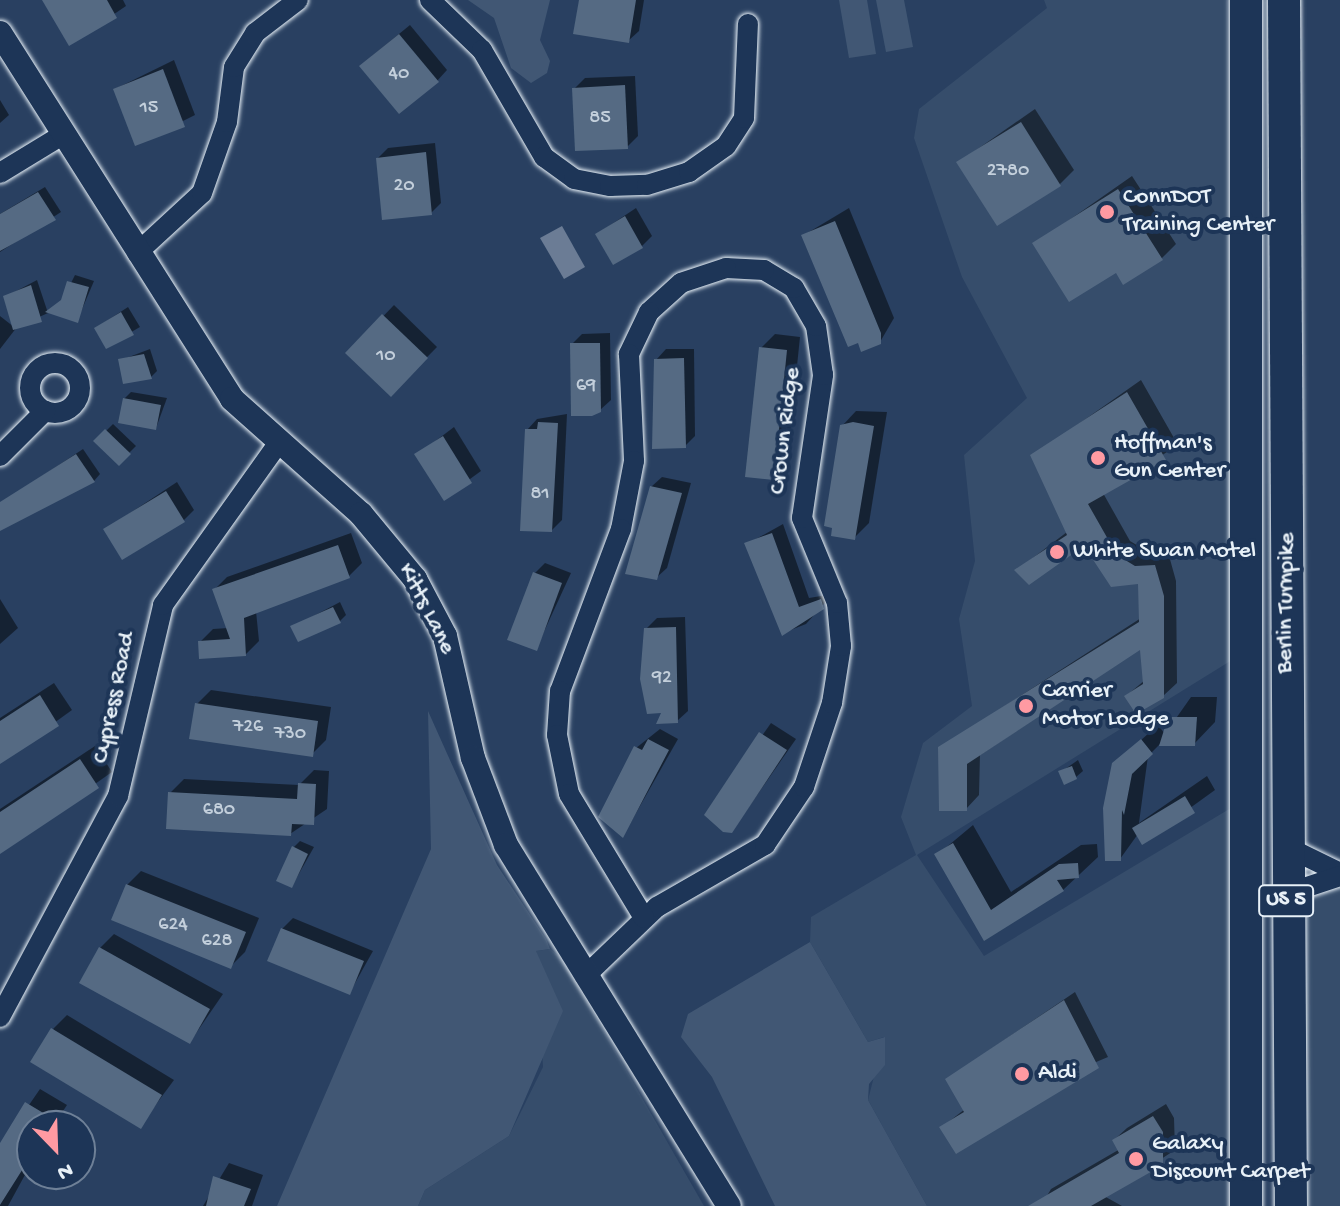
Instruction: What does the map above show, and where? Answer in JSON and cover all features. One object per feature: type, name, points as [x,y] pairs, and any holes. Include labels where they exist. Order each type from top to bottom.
[{"type":"highway","name":"Berlin Turnpike","points":[[1246,0],[1246,1206]]},
{"type":"highway","name":"Berlin Turnpike","points":[[1284,0],[1288,352],[1284,803],[1291,1206]]},
{"type":"highway","points":[[1244,351],[1288,352]]},
{"type":"highway","points":[[1246,784],[1262,802],[1284,803]]},
{"type":"street","points":[[137,253],[202,193],[227,122],[234,67],[255,33],[298,0]]},
{"type":"street","points":[[430,0],[482,50],[544,157],[574,179],[610,186],[647,185],[689,172],[726,146],[744,118],[748,24]]},
{"type":"street","name":"Kitts Lane","points":[[0,33],[232,399],[278,444],[356,509],[415,579],[445,636],[494,817],[585,976],[729,1206]]},
{"type":"street","points":[[0,173],[64,134]]},
{"type":"street","name":"Crown Ridge","points":[[585,976],[644,918],[751,857],[778,830],[804,787],[832,703],[841,646],[837,603],[802,518],[823,375],[816,326],[794,288],[764,270],[726,268],[681,283],[649,312],[629,354],[634,461],[621,529],[560,691],[557,735],[569,794],[644,918]]},
{"type":"street","points":[[0,456],[45,411]]},
{"type":"street","name":"Cypress Road","points":[[0,1017],[118,796],[163,605],[278,444]]},
{"type":"street","points":[[1285,846],[1340,874]]},
{"type":"street","points":[[1286,894],[1340,874]]},
{"type":"shaded area","points":[[468,0],[550,0],[540,40],[550,61],[547,73],[531,83],[511,68],[494,18]]},
{"type":"shaded area","points":[[839,0],[867,0],[876,54],[849,58]]},
{"type":"shaded area","points":[[876,0],[904,0],[913,47],[886,52]]},
{"type":"shaded area","points":[[1044,0],[1227,0],[1232,660],[917,855],[984,956],[1231,808],[1228,1206],[927,1206],[868,1100],[884,1037],[868,1042],[810,942],[811,917],[916,855],[901,817],[923,743],[972,706],[959,619],[975,561],[964,455],[1027,398],[962,277],[914,138],[919,109],[1047,8]]},
{"type":"shaded area","points":[[562,226],[585,267],[564,279],[540,238]]},
{"type":"shaded area","points":[[428,711],[497,865],[546,939],[550,949],[536,951],[563,1011],[509,1136],[425,1190],[418,1206],[277,1206],[431,849]]},
{"type":"shaded area","points":[[1340,884],[1340,1206],[1303,1206],[1300,915],[1313,895]]},
{"type":"shaded area","points":[[810,942],[868,1042],[885,1037],[885,1065],[869,1084],[868,1100],[927,1206],[775,1206],[712,1077],[681,1037],[688,1014]]},
{"type":"shaded area","points":[[550,949],[563,960],[704,1206],[418,1206],[425,1190],[509,1136],[543,1067],[536,951]]},
{"type":"building","points":[[42,0],[107,0],[117,18],[69,46]]},
{"type":"building","points":[[579,0],[636,0],[629,43],[573,34]]},
{"type":"building","points":[[399,34],[439,82],[399,114],[359,66]]},
{"type":"building","points":[[163,69],[185,127],[135,146],[113,89]]},
{"type":"building","points":[[625,85],[628,149],[575,151],[572,88]]},
{"type":"building","points":[[1021,122],[1061,186],[997,226],[956,162]]},
{"type":"building","points":[[426,152],[432,215],[382,220],[376,158]]},
{"type":"building","points":[[1118,189],[1163,260],[1123,285],[1116,273],[1069,302],[1032,243]]},
{"type":"building","points":[[38,192],[56,220],[0,251],[0,214]]},
{"type":"building","points":[[625,216],[643,248],[613,265],[595,234]]},
{"type":"building","points":[[835,221],[881,333],[881,344],[861,352],[858,343],[848,347],[801,235]]},
{"type":"building","points":[[67,281],[89,287],[78,323],[45,312],[61,300]]},
{"type":"building","points":[[31,285],[42,322],[13,330],[3,296]]},
{"type":"building","points":[[121,312],[134,335],[106,349],[94,328]]},
{"type":"building","points":[[382,314],[428,358],[391,397],[345,353]]},
{"type":"building","points":[[570,343],[600,343],[601,412],[592,416],[571,416]]},
{"type":"building","points":[[759,347],[787,350],[774,480],[745,477]]},
{"type":"building","points":[[144,354],[152,379],[123,384],[118,359]]},
{"type":"building","points":[[684,358],[686,448],[652,449],[654,359]]},
{"type":"building","points":[[1127,392],[1166,460],[1088,504],[1117,555],[1135,566],[1155,565],[1164,596],[1164,698],[1136,714],[1124,696],[1143,684],[1140,650],[967,764],[967,811],[939,811],[938,747],[1139,622],[1138,584],[1111,587],[1084,546],[1029,585],[1014,570],[1067,535],[1030,455]]},
{"type":"building","points":[[123,398],[161,405],[156,430],[118,423]]},
{"type":"building","points":[[538,422],[558,423],[552,532],[520,531],[525,429],[537,429]]},
{"type":"building","points":[[853,422],[874,426],[855,540],[831,536],[832,528],[824,526],[840,425]]},
{"type":"building","points":[[105,429],[131,454],[119,466],[93,441]]},
{"type":"building","points":[[443,436],[472,483],[444,501],[414,454]]},
{"type":"building","points":[[76,454],[95,482],[0,531],[0,502]]},
{"type":"building","points":[[650,486],[682,493],[657,580],[625,574]]},
{"type":"building","points":[[166,491],[185,522],[122,560],[103,529]]},
{"type":"building","points":[[772,533],[799,607],[821,599],[824,609],[782,636],[744,543]]},
{"type":"building","points":[[338,545],[350,578],[244,618],[246,656],[199,659],[198,641],[230,639],[212,589]]},
{"type":"building","points":[[533,572],[562,583],[537,651],[507,640]]},
{"type":"building","points":[[333,607],[341,623],[298,642],[290,626]]},
{"type":"building","points":[[676,627],[678,723],[656,724],[661,713],[647,714],[640,679],[644,628]]},
{"type":"building","points":[[40,695],[59,726],[0,764],[0,721]]},
{"type":"building","points":[[195,703],[318,721],[313,757],[189,739]]},
{"type":"building","points":[[1168,717],[1197,717],[1195,746],[1159,746]]},
{"type":"building","points":[[759,732],[787,750],[732,833],[723,832],[704,815]]},
{"type":"building","points":[[648,739],[669,750],[623,838],[598,817],[634,746],[642,750]]},
{"type":"building","points":[[1141,739],[1153,754],[1132,774],[1124,815],[1122,810],[1121,861],[1105,861],[1103,808],[1112,763]]},
{"type":"building","points":[[80,759],[99,788],[0,854],[0,812]]},
{"type":"building","points":[[1072,766],[1077,779],[1064,785],[1058,771]]},
{"type":"building","points":[[298,783],[316,784],[314,825],[292,824],[291,836],[166,829],[168,792],[297,799]]},
{"type":"building","points":[[1185,796],[1195,813],[1142,845],[1132,828]]},
{"type":"building","points":[[953,843],[991,910],[1059,864],[1078,863],[1079,878],[1057,880],[1064,891],[984,941],[934,854]]},
{"type":"building","points":[[292,846],[308,854],[292,888],[276,881]]},
{"type":"building","points":[[126,884],[246,932],[231,969],[111,920]]},
{"type":"building","points":[[281,928],[364,961],[350,995],[267,961]]},
{"type":"building","points":[[99,947],[210,1009],[190,1044],[79,983]]},
{"type":"building","name":"Aldi","points":[[1064,1000],[1099,1068],[956,1154],[939,1127],[964,1112],[945,1079]]},
{"type":"building","points":[[51,1028],[162,1095],[141,1129],[30,1062]]},
{"type":"building","points":[[25,1102],[38,1110],[20,1110]]},
{"type":"building","name":"Galaxy Discount Carpet","points":[[1153,1116],[1163,1132],[1163,1165],[1091,1206],[1028,1206],[1119,1153],[1112,1140]]},
{"type":"building","points":[[16,1117],[16,1180],[0,1205],[0,1143]]},
{"type":"building","points":[[213,1176],[251,1189],[244,1206],[206,1206]]},
{"type":"place","name":"ConnDOT Training Center","points":[[1107,212]]},
{"type":"place","name":"Hoffman's Gun Center","points":[[1098,458]]},
{"type":"place","name":"White Swan Motel","points":[[1057,552]]},
{"type":"place","name":"Carrier Motor Lodge","points":[[1026,706]]},
{"type":"place","name":"Aldi","points":[[1022,1074]]},
{"type":"place","name":"Galaxy Discount Carpet","points":[[1136,1159]]}]
